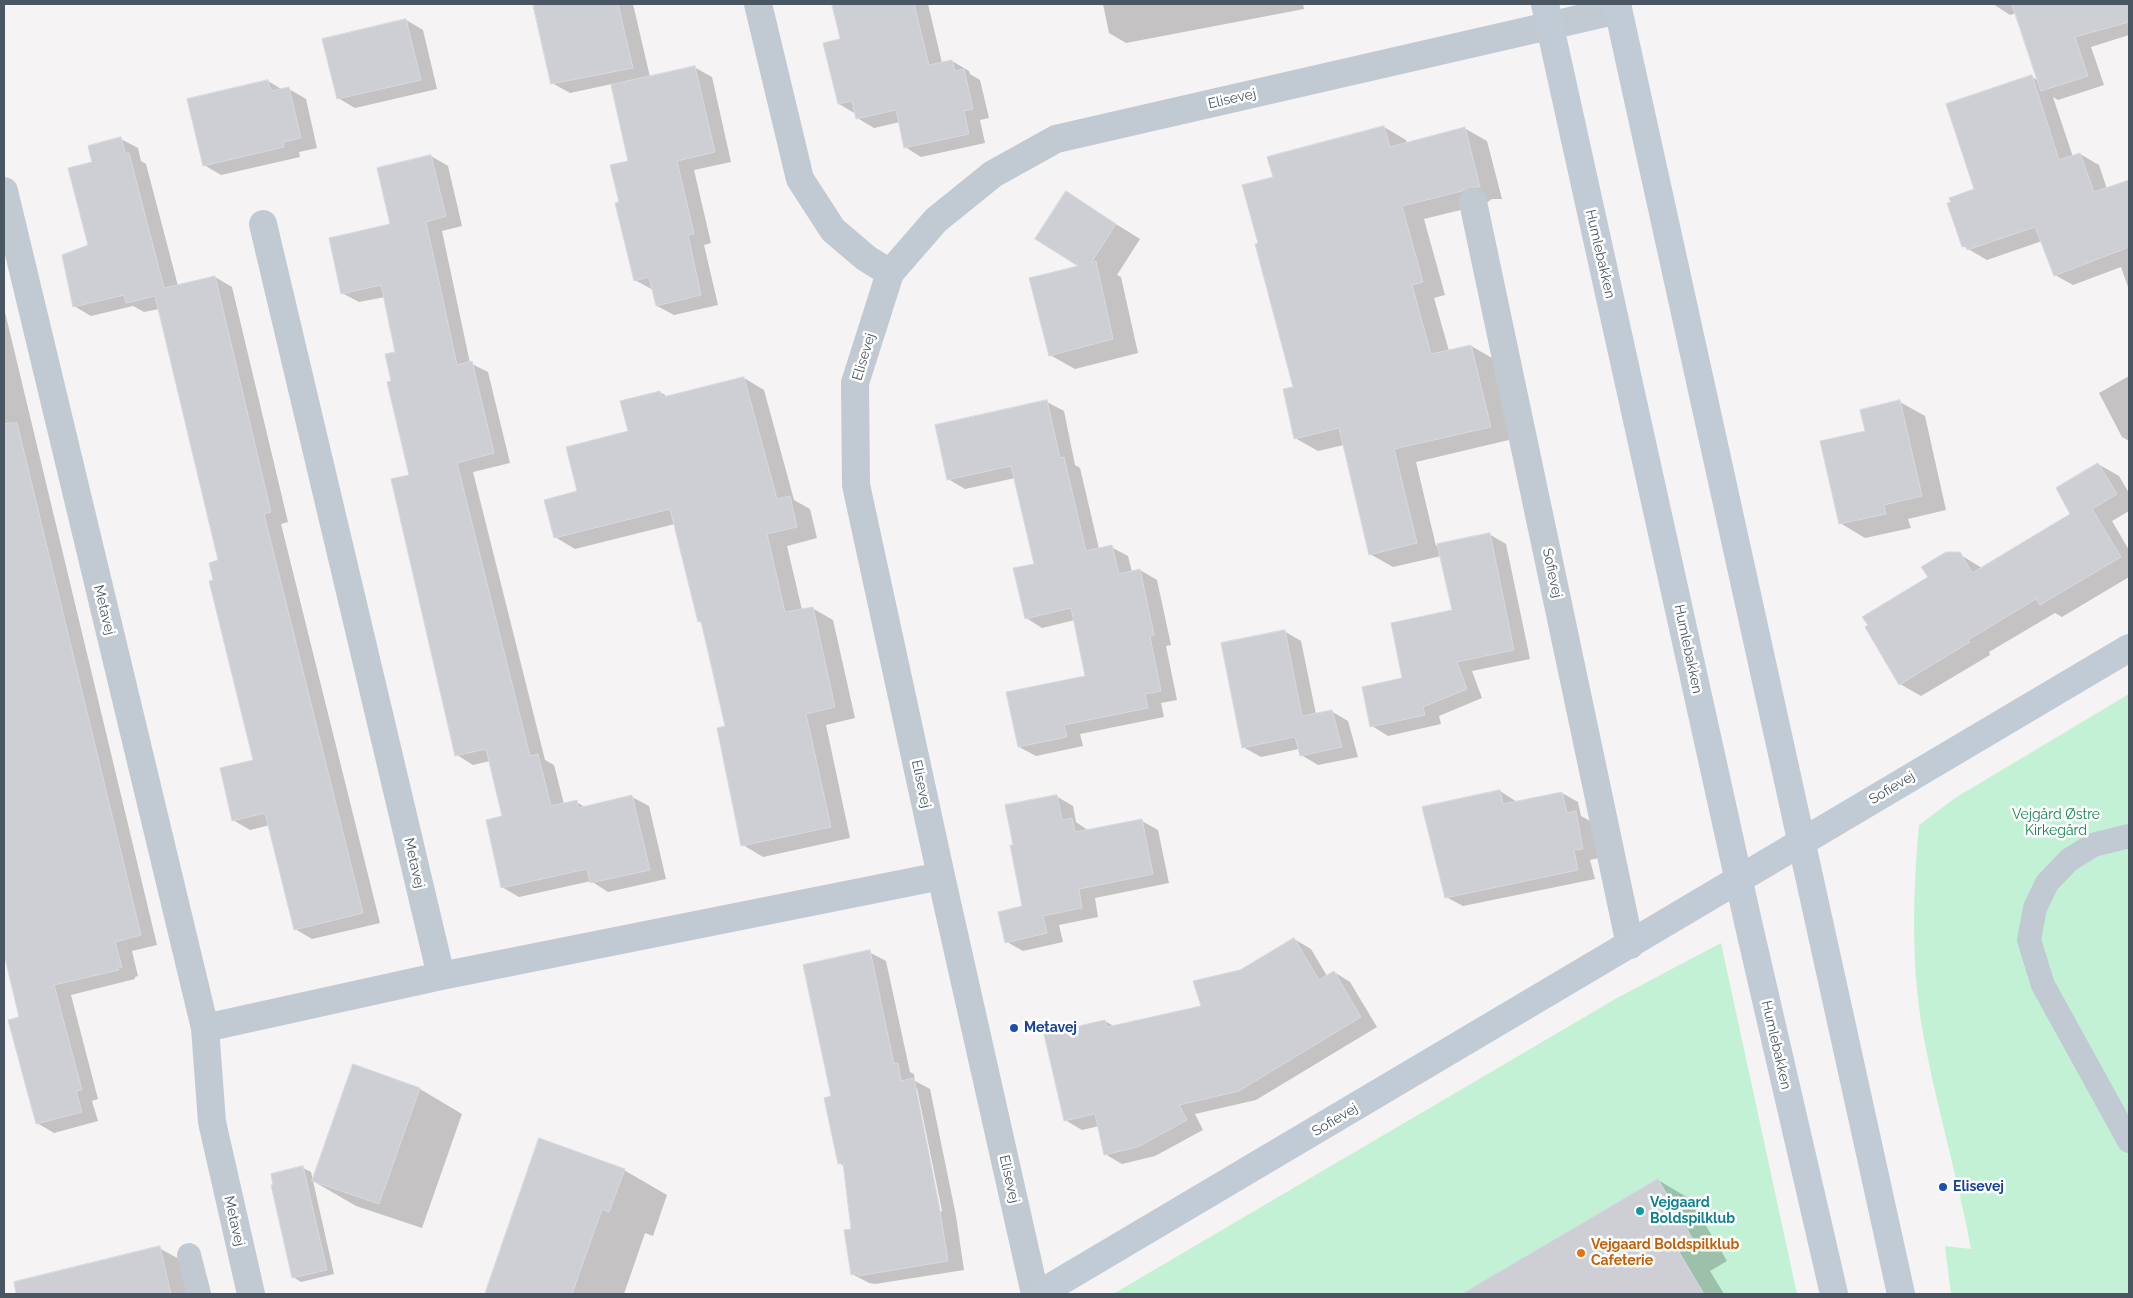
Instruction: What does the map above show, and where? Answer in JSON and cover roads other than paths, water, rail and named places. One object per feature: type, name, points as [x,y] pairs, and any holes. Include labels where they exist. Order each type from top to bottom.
[{"type":"street","points":[[758,4],[800,179],[833,230],[866,258],[890,273]]},
{"type":"street","points":[[1617,7],[1900,1294]]},
{"type":"street","name":"Elisevej","points":[[1035,1294],[856,485],[855,383],[890,273],[936,220],[993,174],[1056,139],[1548,15],[1617,7]]},
{"type":"street","name":"Humlebakken","points":[[1548,15],[1748,922],[1834,1294]]},
{"type":"street","name":"Metavej","points":[[4,192],[205,1028],[212,1122],[252,1294]]},
{"type":"street","name":"Sofievej","points":[[1473,202],[1630,945]]},
{"type":"street","name":"Metavej","points":[[263,224],[441,976]]},
{"type":"street","name":"Sofievej","points":[[1039,1294],[2129,648]]},
{"type":"street","points":[[205,1028],[441,976],[941,876]]},
{"type":"lane","points":[[2129,836],[2092,845],[2069,860],[2047,883],[2036,908],[2029,940],[2043,985],[2129,1141]]},
{"type":"lane","points":[[189,1255],[199,1294]]},
{"type":"place","name":"Metavej","points":[[1014,1028]]},
{"type":"place","name":"Elisevej","points":[[1943,1187]]},
{"type":"place","name":"Vejgaard Boldspilklub","points":[[1640,1211]]},
{"type":"place","name":"Vejgaard Boldspilklub Cafeterie","points":[[1581,1253]]},
{"type":"park label","name":"Vejgård Østre Kirkegård","points":[[2056,824]]}]
